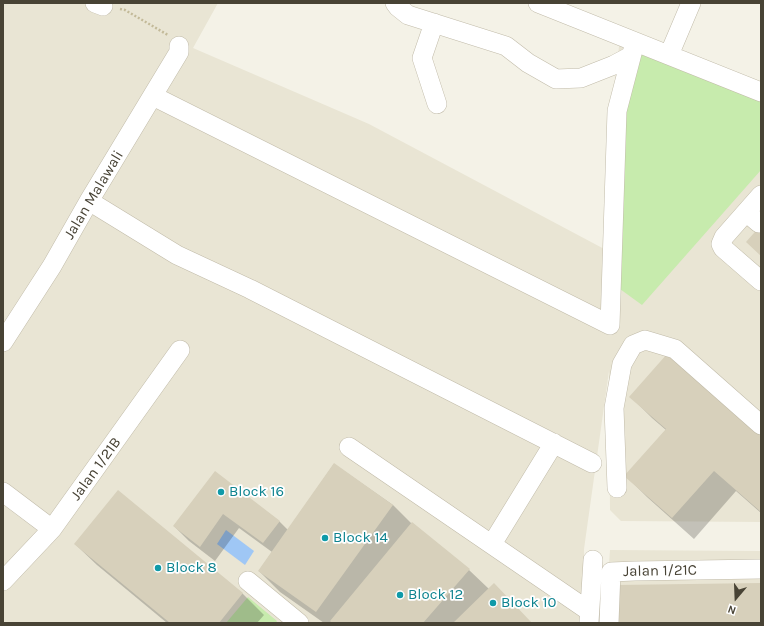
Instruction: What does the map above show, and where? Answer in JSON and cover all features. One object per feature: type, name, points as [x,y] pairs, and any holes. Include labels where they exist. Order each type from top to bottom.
[{"type":"street","points":[[395,3],[408,15],[506,46],[528,63],[556,79],[581,78],[614,64],[633,49]]},
{"type":"street","points":[[538,3],[633,49],[669,55],[761,92]]},
{"type":"street","points":[[669,55],[691,3]]},
{"type":"street","points":[[434,23],[422,58],[437,104]]},
{"type":"street","name":"Jalan Malawali","points":[[5,334],[52,266],[89,201],[179,52],[179,46]]},
{"type":"street","points":[[153,96],[610,325],[617,111],[633,49]]},
{"type":"street","points":[[89,201],[177,255],[250,289],[592,462]]},
{"type":"street","points":[[756,208],[724,237],[721,244],[723,248],[761,281]]},
{"type":"street","points":[[617,488],[614,408],[622,364],[633,345],[645,340],[675,348],[761,425]]},
{"type":"street","name":"Jalan 1/21B","points":[[3,581],[52,529],[180,350]]},
{"type":"street","points":[[492,544],[554,443]]},
{"type":"street","points":[[349,447],[492,544],[589,617]]},
{"type":"street","points":[[3,492],[52,529]]},
{"type":"street","points":[[589,617],[593,560]]},
{"type":"street","name":"Jalan 1/21C","points":[[608,623],[611,572],[761,569]]},
{"type":"street","points":[[248,581],[299,623]]},
{"type":"path","points":[[99,5],[125,10],[169,36],[179,46]]},
{"type":"shaded area","points":[[3,3],[218,3],[193,48],[369,124],[608,251],[608,143],[621,29],[761,86],[761,522],[621,521],[610,510],[609,371],[584,549],[585,623],[3,623]]},
{"type":"shaded area","points":[[610,550],[761,551],[761,623],[605,623]]},
{"type":"green space","points":[[641,53],[761,99],[761,170],[642,305],[609,281],[624,111]]},
{"type":"green space","points":[[248,597],[277,621],[276,623],[226,623]]},
{"type":"water","points":[[226,530],[254,551],[245,565],[217,544]]},
{"type":"building","points":[[761,225],[761,256],[746,242]]},
{"type":"building","points":[[667,354],[761,436],[761,512],[714,471],[672,518],[624,476],[666,429],[629,397]]},
{"type":"building","name":"Block 14","points":[[334,463],[393,505],[316,612],[258,571]]},
{"type":"building","name":"Block 16","points":[[215,471],[280,521],[263,543],[223,514],[200,547],[173,526]]},
{"type":"building","name":"Block 8","points":[[118,490],[243,593],[219,623],[170,623],[74,544]]},
{"type":"building","name":"Block 12","points":[[412,522],[470,569],[423,623],[332,623],[330,621]]},
{"type":"building","name":"Block 10","points":[[494,583],[532,623],[453,623]]},
{"type":"building","points":[[761,583],[761,623],[615,623],[617,585]]},
{"type":"place","name":"Block 16","points":[[221,492]]},
{"type":"place","name":"Block 14","points":[[325,538]]},
{"type":"place","name":"Block 8","points":[[158,568]]},
{"type":"place","name":"Block 12","points":[[400,595]]},
{"type":"place","name":"Block 10","points":[[493,603]]}]
